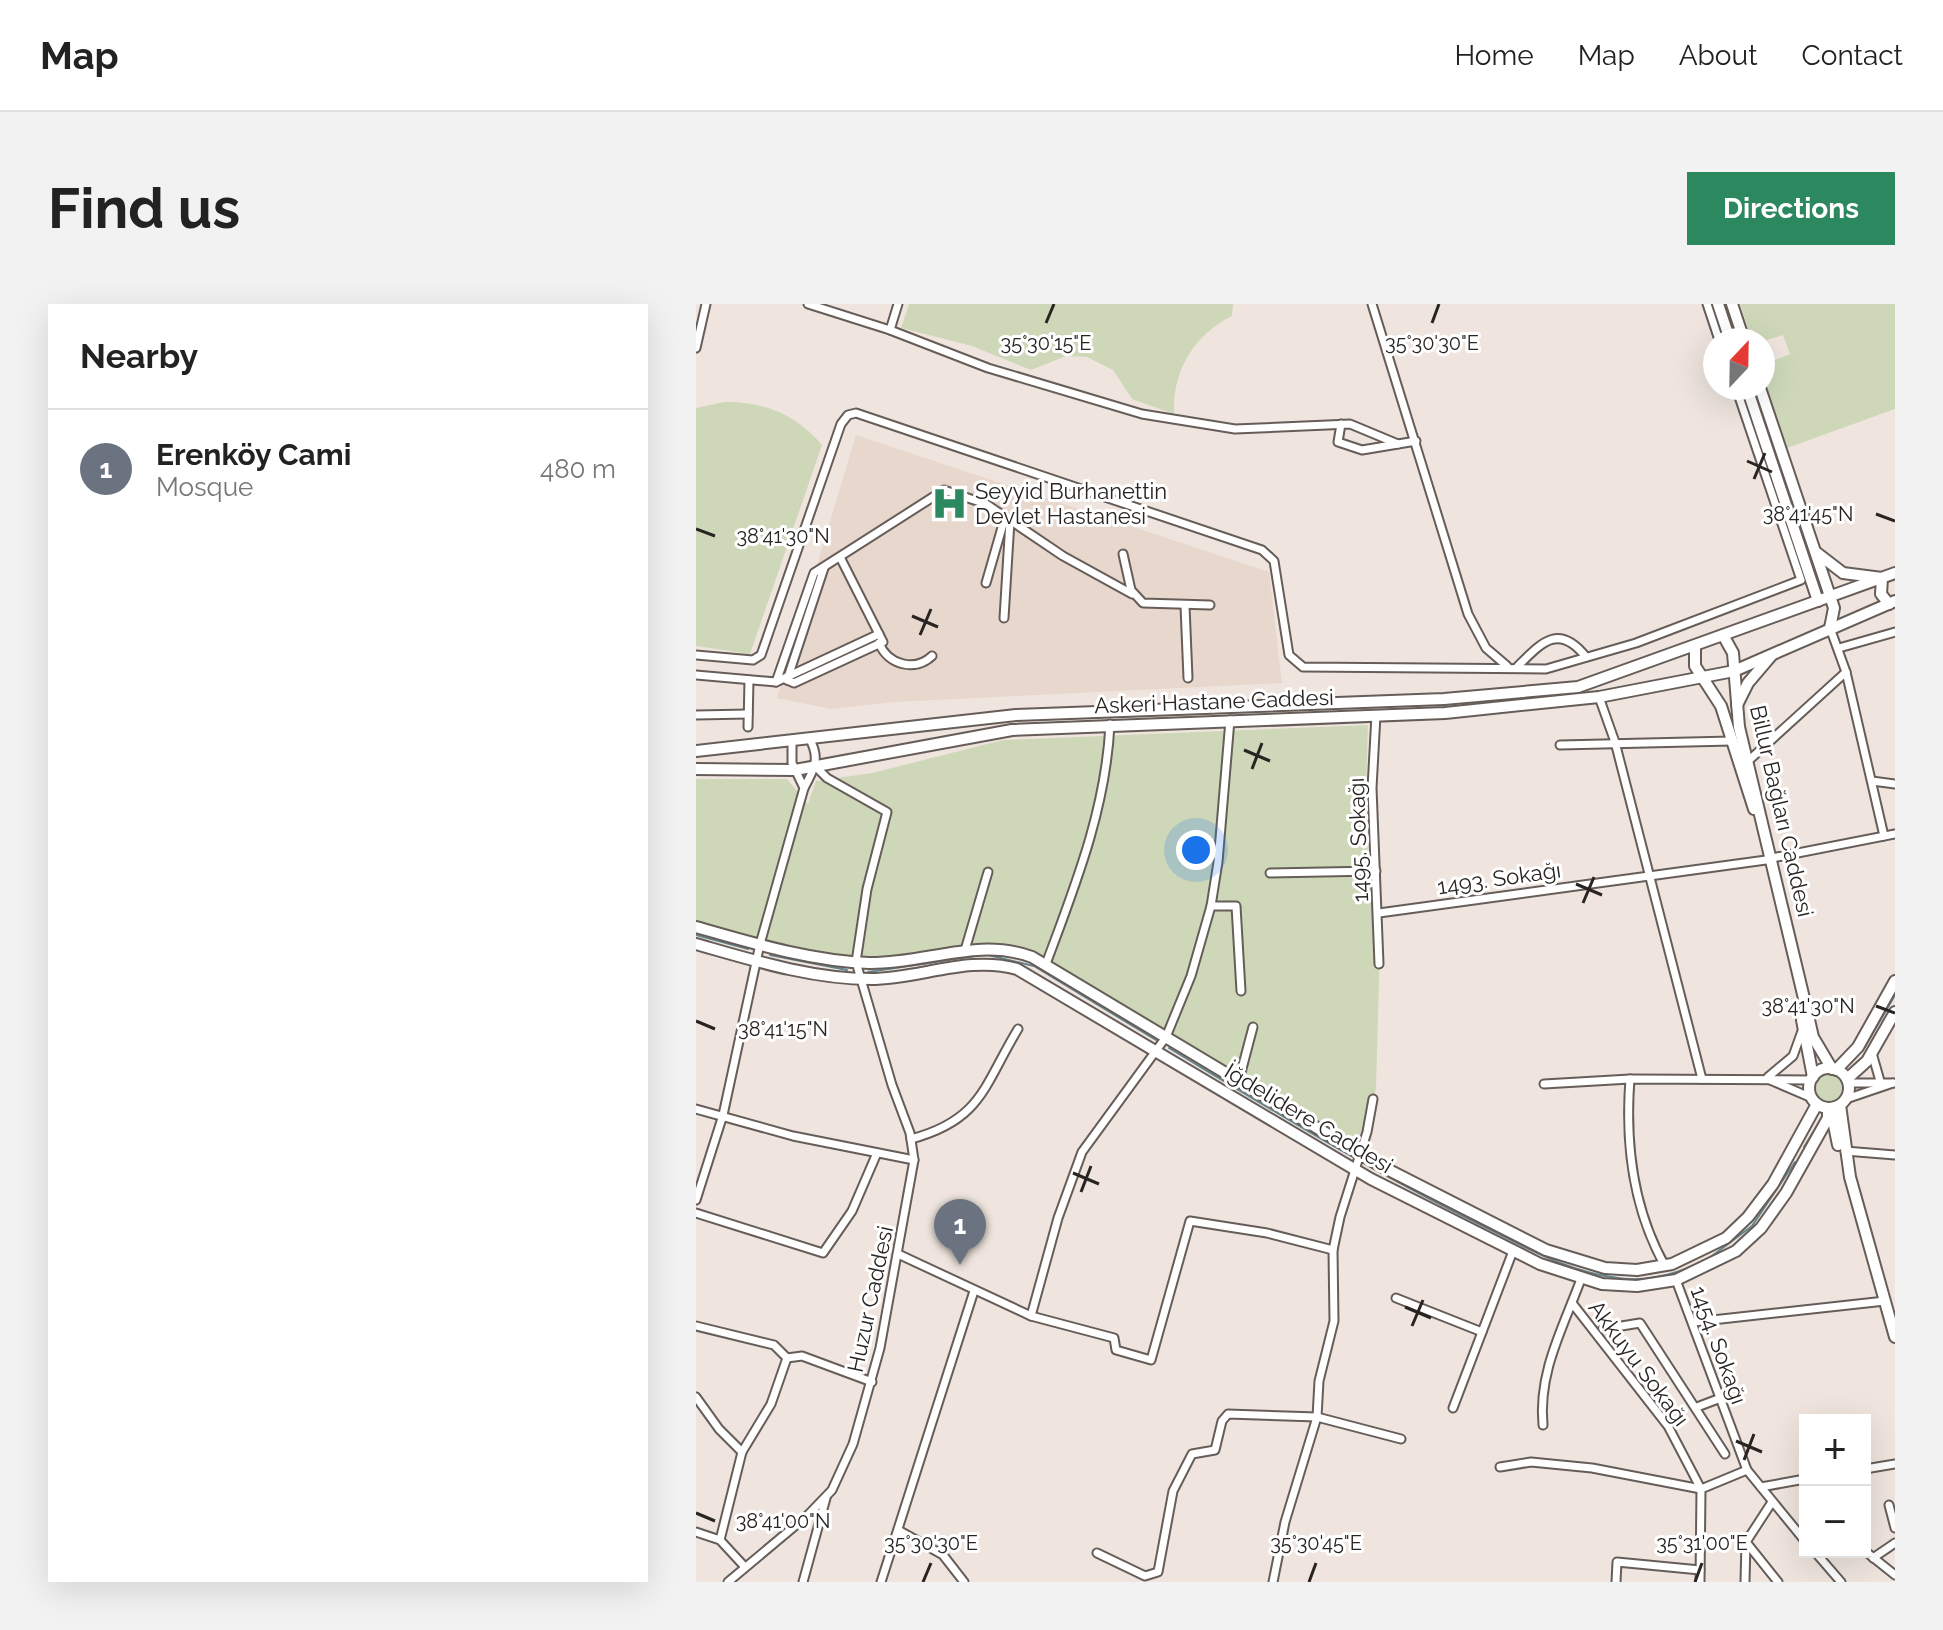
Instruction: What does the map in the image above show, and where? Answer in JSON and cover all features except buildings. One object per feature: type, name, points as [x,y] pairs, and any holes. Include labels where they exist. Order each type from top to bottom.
[{"type":"street","points":[[696,348],[706,304]]},
{"type":"street","points":[[808,304],[890,330],[988,368],[1181,423],[1248,430],[1358,425],[1398,444]]},
{"type":"street","points":[[890,330],[898,304]]},
{"type":"street","points":[[1372,304],[1468,614],[1486,648],[1507,666]]},
{"type":"street","points":[[1707,304],[1715,328]]},
{"type":"street","points":[[1718,304],[1726,328]]},
{"type":"street","points":[[1732,304],[1740,328]]},
{"type":"street","points":[[696,655],[753,660],[761,655],[842,421],[856,413],[1262,550],[1274,561],[1288,652],[1299,666],[1518,666],[1546,669],[1636,643],[1801,580],[1740,400]]},
{"type":"street","points":[[1751,400],[1824,599],[1835,611],[1830,628],[1846,672],[1884,836]]},
{"type":"street","points":[[1764,400],[1815,552],[1824,599]]},
{"type":"street","points":[[1341,424],[1337,439],[1348,448],[1362,450],[1416,441]]},
{"type":"street","points":[[776,682],[814,573],[944,490],[977,500],[1146,605],[1210,605]]},
{"type":"street","points":[[986,583],[1007,519]]},
{"type":"street","points":[[1004,618],[1007,519]]},
{"type":"street","points":[[1815,552],[1843,573],[1882,578],[1881,594],[1892,603]]},
{"type":"street","points":[[1123,554],[1132,594]]},
{"type":"street","points":[[787,680],[794,683],[883,642],[840,557]]},
{"type":"street","points":[[787,680],[825,567]]},
{"type":"street","name":"Askeri Hastane Caddesi","points":[[696,751],[1016,715],[1453,699],[1590,684],[1895,573]]},
{"type":"street","name":"Askeri Hastane Caddesi","points":[[696,769],[795,770],[971,735],[1110,724],[1480,711],[1599,697],[1734,671],[1892,603]]},
{"type":"street","points":[[1185,606],[1188,678]]},
{"type":"street","points":[[1839,648],[1895,632]]},
{"type":"street","points":[[696,675],[776,682],[787,680],[879,634]]},
{"type":"street","name":"Billur Bağları Caddesi","points":[[1723,635],[1733,653],[1737,707],[1747,762],[1800,998]]},
{"type":"street","points":[[1518,666],[1541,645],[1558,638],[1571,642],[1586,657]]},
{"type":"street","points":[[879,643],[886,655],[905,665],[921,665],[932,656]]},
{"type":"street","name":"Billur Bağları Caddesi","points":[[1695,646],[1694,661],[1701,679],[1721,706],[1769,859]]},
{"type":"street","points":[[1737,707],[1748,683],[1771,655]]},
{"type":"street","points":[[1747,762],[1846,672]]},
{"type":"street","points":[[748,727],[749,680]]},
{"type":"street","points":[[1599,697],[1615,742],[1702,1079]]},
{"type":"street","points":[[696,715],[748,714]]},
{"type":"street","name":"1495. Sokağı","points":[[1376,715],[1372,788],[1379,964]]},
{"type":"street","points":[[1031,1316],[1058,1218],[1082,1152],[1166,1037],[1191,976],[1211,906],[1221,844],[1230,720]]},
{"type":"street","points":[[1046,964],[1076,889],[1099,809],[1108,765],[1110,724]]},
{"type":"street","points":[[696,1200],[723,1115],[760,944],[804,788],[816,767],[816,750],[809,738]]},
{"type":"street","points":[[792,740],[795,770],[804,788]]},
{"type":"street","points":[[1560,745],[1732,741]]},
{"type":"street","points":[[816,767],[827,778],[887,812],[867,889],[856,962]]},
{"type":"street","points":[[1872,781],[1895,784]]},
{"type":"street","name":"1493. Sokağı","points":[[1379,913],[1769,859],[1895,834]]},
{"type":"street","points":[[1270,873],[1376,871]]},
{"type":"street","points":[[965,950],[988,872]]},
{"type":"street","points":[[1211,906],[1236,906],[1241,991]]},
{"type":"street","name":"İğdelidere Caddesi","points":[[696,927],[760,944],[856,962],[895,962],[965,950],[1003,948],[1046,964],[1360,1154],[1559,1254],[1616,1269],[1665,1266],[1695,1256],[1735,1231],[1764,1197],[1793,1149],[1814,1101]]},
{"type":"street","name":"İğdelidere Caddesi","points":[[696,944],[756,960],[860,979],[897,978],[985,963],[1008,966],[1043,981],[1355,1170],[1513,1251],[1581,1279],[1626,1286],[1676,1280],[1714,1265],[1746,1244],[1777,1206],[1805,1163],[1836,1105]]},
{"type":"street","name":"Huzur Caddesi","points":[[728,1582],[826,1496],[853,1444],[872,1382],[914,1160],[911,1139],[856,962]]},
{"type":"street","points":[[1544,1084],[1630,1079],[1812,1078],[1821,1070],[1834,1069],[1852,1055],[1895,981]]},
{"type":"street","points":[[1800,998],[1814,1101]]},
{"type":"street","points":[[1800,998],[1820,1051],[1834,1069],[1848,1081],[1894,1083]]},
{"type":"street","points":[[1895,1012],[1872,1052],[1848,1081],[1836,1105],[1842,1151],[1889,1304],[1895,1337]]},
{"type":"street","points":[[1765,1079],[1793,1056],[1803,1024]]},
{"type":"street","points":[[1239,1080],[1253,1027]]},
{"type":"street","points":[[911,1139],[956,1121],[977,1104],[1018,1029]]},
{"type":"street","points":[[1820,1051],[1837,1056],[1852,1055]]},
{"type":"street","points":[[1872,1052],[1880,1081]]},
{"type":"street","points":[[1630,1079],[1628,1128],[1635,1183],[1647,1228],[1665,1266]]},
{"type":"street","points":[[1765,1079],[1814,1101],[1836,1105],[1894,1083]]},
{"type":"street","points":[[1273,1582],[1285,1522],[1317,1417],[1319,1381],[1334,1321],[1333,1250],[1373,1099]]},
{"type":"street","points":[[696,1109],[793,1136],[914,1160]]},
{"type":"street","points":[[1793,1149],[1805,1163],[1827,1146],[1842,1151],[1895,1155]]},
{"type":"street","points":[[696,1213],[823,1253],[852,1211],[877,1153]]},
{"type":"street","points":[[898,1254],[1031,1316],[1114,1338],[1116,1350],[1151,1360],[1190,1221],[1267,1233],[1333,1250]]},
{"type":"street","points":[[1453,1408],[1513,1251]]},
{"type":"street","points":[[1543,1425],[1541,1399],[1545,1373],[1581,1279]]},
{"type":"street","name":"1454. Sokağı","points":[[1676,1280],[1747,1470],[1799,1534]]},
{"type":"street","points":[[881,1582],[900,1531],[974,1291]]},
{"type":"street","points":[[1396,1298],[1482,1332]]},
{"type":"street","name":"Akkuyu Sokağı","points":[[1572,1303],[1668,1426],[1701,1489],[1700,1582]]},
{"type":"street","points":[[1694,1322],[1889,1304]]},
{"type":"street","points":[[1603,1329],[1640,1323],[1725,1454]]},
{"type":"street","points":[[696,1326],[774,1345],[787,1358]]},
{"type":"street","points":[[787,1358],[802,1356],[872,1382]]},
{"type":"street","points":[[720,1540],[742,1452],[771,1404],[787,1358]]},
{"type":"street","points":[[696,1397],[719,1429],[742,1452]]},
{"type":"street","points":[[1697,1407],[1718,1399]]},
{"type":"street","points":[[1097,1553],[1145,1576],[1158,1572],[1180,1473],[1192,1454],[1215,1450],[1222,1421],[1228,1414],[1317,1417],[1401,1439]]},
{"type":"street","points":[[1500,1467],[1531,1462],[1592,1468],[1701,1489],[1747,1470]]},
{"type":"street","points":[[1871,1468],[1895,1464]]},
{"type":"street","points":[[1761,1487],[1799,1480]]},
{"type":"street","points":[[803,1582],[826,1496]]},
{"type":"street","points":[[1745,1582],[1746,1542],[1772,1502]]},
{"type":"street","points":[[1889,1505],[1895,1528]]},
{"type":"street","points":[[900,1531],[943,1555],[964,1582]]},
{"type":"street","points":[[696,1532],[720,1540],[744,1566]]},
{"type":"street","points":[[1746,1542],[1778,1582]]},
{"type":"street","points":[[1895,1543],[1873,1558],[1895,1575]]},
{"type":"street","points":[[1820,1558],[1841,1582]]},
{"type":"street","points":[[1616,1582],[1617,1562],[1700,1570]]},
{"type":"shaded area","name":"Seyyid Burhanettin Devlet Hastanesi","points":[[856,435],[1269,572],[1282,683],[894,702],[831,709],[777,698]]},
{"type":"green space","points":[[909,304],[1233,304],[1232,316],[1196,344],[1181,369],[1174,398],[1174,414],[1132,399],[1113,370],[1087,357],[1066,356],[1031,370],[972,346],[901,328]]},
{"type":"green space","points":[[1740,304],[1895,304],[1895,409],[1787,448],[1771,400],[1775,400],[1775,360],[1790,354],[1783,335],[1775,337],[1775,328],[1748,328]]},
{"type":"green space","points":[[724,402],[753,404],[779,412],[802,425],[822,445],[750,654],[696,646],[696,408]]},
{"type":"green space","points":[[1368,725],[1365,828],[1380,944],[1376,1089],[1355,1149],[1019,950],[986,946],[902,957],[862,957],[814,950],[696,923],[696,779],[787,779],[808,804],[816,781],[872,773],[1003,740]]},
{"type":"green space","points":[[1829,1075],[1838,1079],[1842,1088],[1838,1097],[1829,1101],[1820,1097],[1816,1088],[1820,1079]]},
{"type":"waterway","points":[[696,935],[748,949]]},
{"type":"waterway","points":[[770,955],[847,970]]},
{"type":"waterway","points":[[868,972],[982,955]]},
{"type":"waterway","points":[[988,955],[1034,966],[1156,1040]]},
{"type":"waterway","points":[[1863,1050],[1895,995]]},
{"type":"waterway","points":[[1169,1048],[1363,1163],[1548,1258],[1599,1275],[1628,1279],[1658,1277],[1696,1265]]},
{"type":"waterway","points":[[1804,1147],[1819,1123]]},
{"type":"waterway","points":[[1708,1259],[1752,1226],[1795,1162]]},
{"type":"place","name":"Seyyid Burhanettin Devlet Hastanesi","points":[[949,504]]},
{"type":"place","name":"Erenköy Cami","points":[[960,1265]]}]
